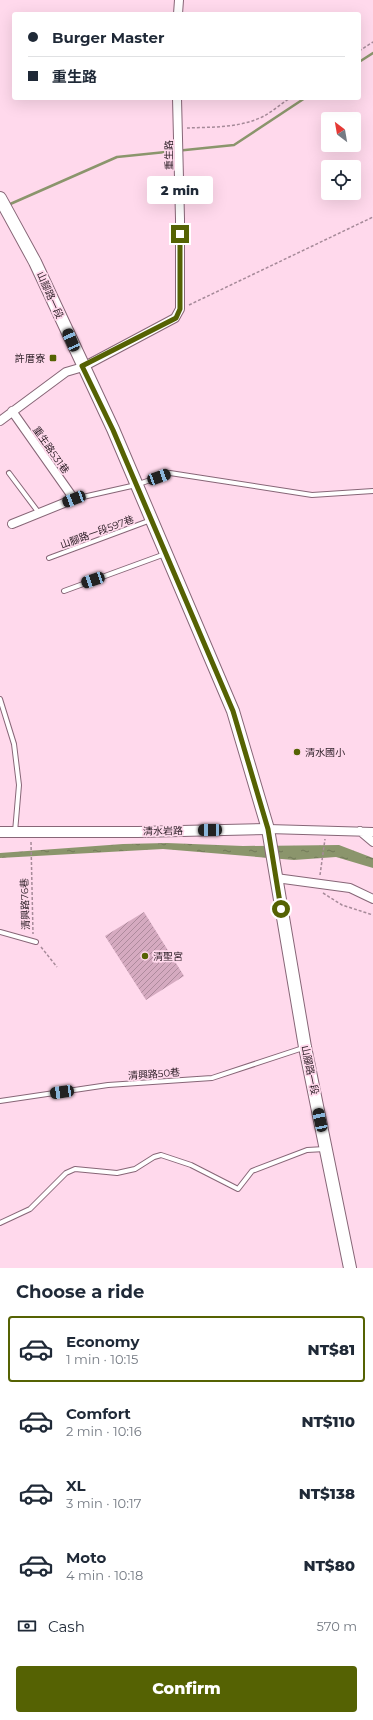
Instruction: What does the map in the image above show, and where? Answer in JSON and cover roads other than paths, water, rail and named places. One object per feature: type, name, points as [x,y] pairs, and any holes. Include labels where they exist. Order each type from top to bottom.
[{"type":"main road","name":"山腳路一段","points":[[0,198],[6,214],[35,262],[113,430],[233,711],[268,835],[305,1048],[350,1268]]},
{"type":"street","points":[[178,12],[179,0]]},
{"type":"street","name":"重生路","points":[[82,366],[176,318],[180,309],[178,100]]},
{"type":"street","points":[[0,421],[66,372],[82,366]]},
{"type":"street","name":"重生路531巷","points":[[12,412],[74,499]]},
{"type":"street","points":[[12,524],[74,499]]},
{"type":"street","points":[[360,831],[373,842]]},
{"type":"street","name":"清水岩路","points":[[0,832],[268,835],[360,831],[373,832]]},
{"type":"street","points":[[275,874],[350,888],[373,899]]},
{"type":"lane","points":[[74,499],[136,485],[170,472],[312,495],[373,491]]},
{"type":"lane","points":[[9,473],[39,513]]},
{"type":"lane","name":"山腳路一段597巷","points":[[49,558],[151,520]]},
{"type":"lane","points":[[64,590],[165,554]]},
{"type":"lane","points":[[0,699],[14,744],[19,785],[15,832]]},
{"type":"lane","points":[[0,932],[36,942]]},
{"type":"lane","name":"清興路50巷","points":[[0,1101],[108,1085],[212,1078],[305,1048]]},
{"type":"lane","points":[[0,1223],[30,1209],[66,1173],[75,1169],[117,1173],[135,1169],[154,1157],[161,1155],[191,1165],[238,1189],[252,1171],[307,1150],[326,1149]]},
{"type":"water","points":[[167,843],[243,846],[339,845],[373,858],[373,868],[336,857],[294,860],[163,849],[0,858],[0,853],[123,844]]},
{"type":"waterway","points":[[361,61],[373,53]]},
{"type":"waterway","points":[[8,205],[117,157],[234,145],[302,100]]},
{"type":"place","name":"許厝寮","points":[[53,358]]},
{"type":"place","name":"清水國小","points":[[297,752]]},
{"type":"place","name":"清聖宮","points":[[145,956]]}]
